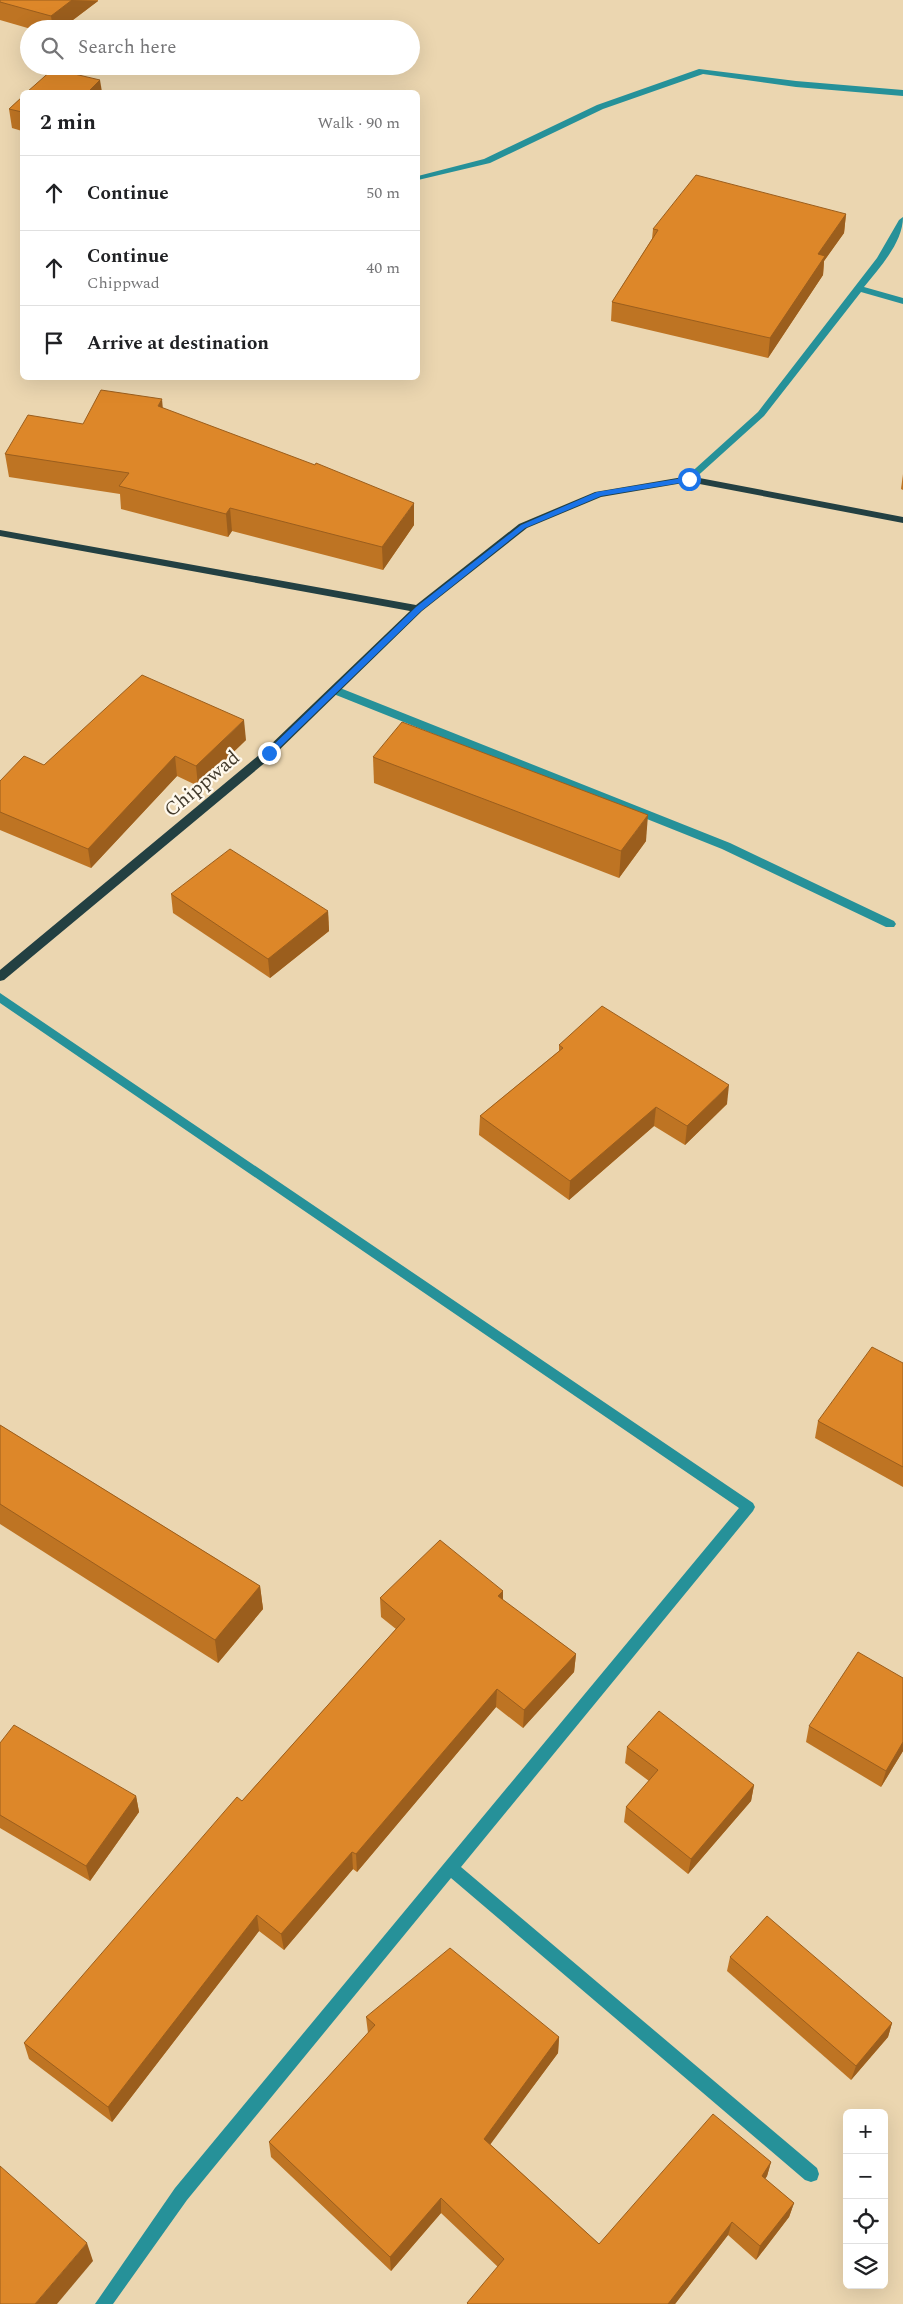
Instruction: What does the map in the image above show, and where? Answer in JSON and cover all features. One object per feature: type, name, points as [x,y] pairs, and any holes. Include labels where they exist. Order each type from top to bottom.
[{"type":"main road","points":[[689,479],[903,520]]},
{"type":"main road","name":"Chippwad","points":[[0,977],[269,753],[418,609],[523,526],[599,494],[689,479]]},
{"type":"main road","points":[[0,533],[418,609]]},
{"type":"street","points":[[420,177],[487,160],[600,107],[702,71],[796,84],[903,93]]},
{"type":"street","points":[[689,479],[761,414],[880,259],[903,220]]},
{"type":"street","points":[[858,288],[903,301]]},
{"type":"street","points":[[335,690],[726,846],[890,924]]},
{"type":"street","points":[[0,997],[748,1507],[181,2194],[102,2304]]},
{"type":"street","points":[[451,1868],[810,2174]]},
{"type":"building","points":[[0,0],[72,0],[51,16],[0,2]]},
{"type":"building","points":[[46,75],[79,75],[100,80],[90,90],[29,90]]},
{"type":"building","points":[[20,99],[20,112],[9,109]]},
{"type":"building","points":[[696,175],[846,214],[818,254],[825,256],[770,338],[612,302],[658,230],[653,229]]},
{"type":"building","points":[[101,390],[162,399],[158,406],[315,465],[316,463],[414,503],[382,547],[230,508],[226,514],[119,486],[129,473],[5,454],[28,415],[83,424]]},
{"type":"building","points":[[142,675],[244,720],[196,766],[175,756],[88,849],[0,812],[0,781],[24,756],[44,765]]},
{"type":"building","points":[[402,722],[648,815],[621,851],[373,757]]},
{"type":"building","points":[[230,849],[328,911],[268,959],[171,894]]},
{"type":"building","points":[[602,1006],[729,1085],[687,1126],[656,1107],[570,1181],[480,1116],[563,1048],[559,1045]]},
{"type":"building","points":[[872,1347],[903,1363],[903,1467],[818,1421]]},
{"type":"building","points":[[0,1425],[260,1586],[215,1640],[0,1504]]},
{"type":"building","points":[[440,1540],[503,1591],[498,1596],[576,1654],[524,1710],[497,1689],[356,1854],[352,1852],[281,1934],[257,1915],[108,2107],[24,2043],[237,1797],[242,1801],[405,1619],[380,1598]]},
{"type":"building","points":[[858,1652],[903,1678],[903,1742],[886,1771],[809,1726]]},
{"type":"building","points":[[659,1711],[754,1785],[691,1859],[626,1807],[658,1770],[627,1747]]},
{"type":"building","points":[[14,1725],[136,1796],[86,1866],[0,1815],[0,1743]]},
{"type":"building","points":[[767,1916],[892,2023],[856,2066],[730,1957]]},
{"type":"building","points":[[450,1948],[559,2037],[484,2139],[599,2244],[713,2114],[771,2162],[762,2176],[794,2203],[760,2246],[732,2222],[668,2304],[468,2304],[504,2259],[441,2198],[390,2257],[269,2142],[375,2025],[366,2017]]},
{"type":"building","points":[[0,2166],[87,2243],[35,2304],[0,2304]]},
{"type":"route","points":[[269,753],[418,609],[523,526],[599,494],[689,479]]}]
